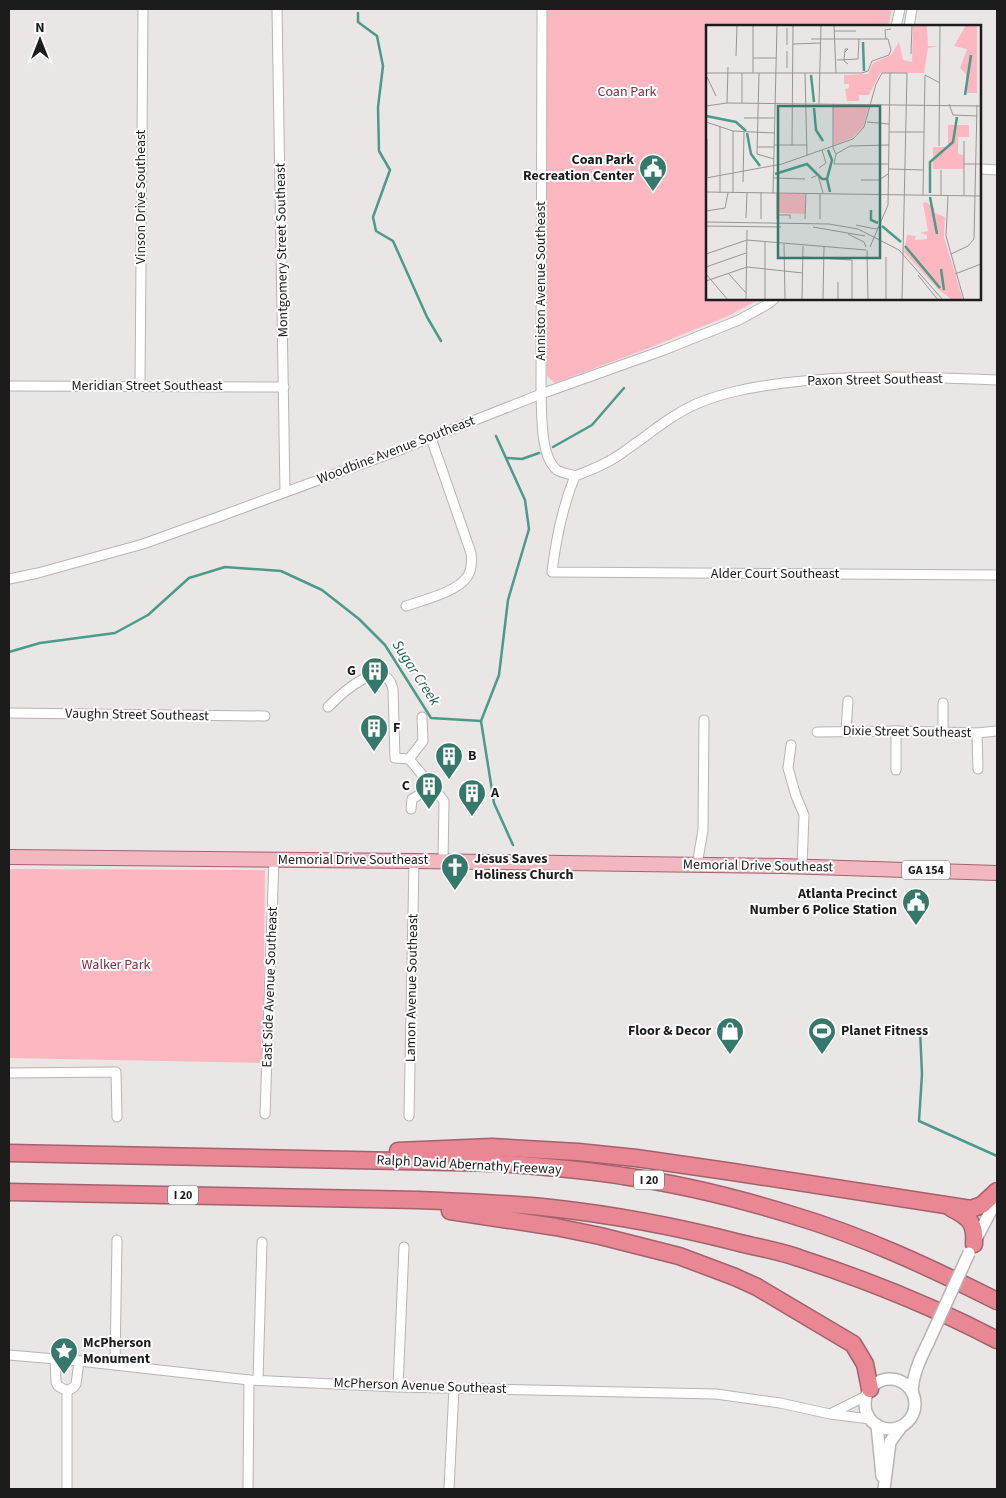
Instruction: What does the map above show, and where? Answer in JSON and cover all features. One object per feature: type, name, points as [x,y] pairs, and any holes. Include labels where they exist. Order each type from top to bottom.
[{"type":"highway","points":[[279,1158],[474,1147],[546,1149],[674,1164],[971,1209],[982,1205],[997,1191]]},
{"type":"highway","name":"Ralph David Abernathy Freeway","points":[[9,1153],[499,1163],[562,1168],[622,1176],[731,1198],[820,1224],[857,1237],[913,1261],[997,1301]]},
{"type":"highway","name":"I 20","points":[[9,1192],[484,1203],[549,1207],[652,1222],[692,1230],[798,1257],[879,1286],[960,1321],[997,1340]]},
{"type":"highway","points":[[356,1199],[455,1211],[556,1227],[644,1246],[712,1267],[757,1287],[853,1344],[865,1364],[868,1392]]},
{"type":"highway","points":[[945,1206],[962,1214],[973,1224],[975,1233],[972,1249]]},
{"type":"main road","name":"Memorial Drive Southeast","points":[[9,857],[414,860],[802,866],[997,873]]},
{"type":"street","name":"Vinson Drive Southeast","points":[[140,386],[143,9]]},
{"type":"street","name":"Montgomery Street Southeast","points":[[277,9],[286,492]]},
{"type":"street","name":"Anniston Avenue Southeast","points":[[542,9],[541,394],[547,455],[558,471],[576,476]]},
{"type":"street","points":[[896,25],[900,9]]},
{"type":"street","points":[[908,25],[912,9]]},
{"type":"street","points":[[981,169],[997,170]]},
{"type":"street","name":"Woodbine Avenue Southeast","points":[[9,579],[38,573],[143,544],[286,492],[431,438],[541,394],[664,350],[739,320],[773,300]]},
{"type":"street","name":"Paxon Street Southeast","points":[[576,476],[610,461],[673,416],[700,402],[736,390],[845,377],[997,380]]},
{"type":"street","name":"Meridian Street Southeast","points":[[9,386],[284,387]]},
{"type":"street","points":[[406,606],[450,590],[460,584],[467,578],[472,562],[471,553],[431,438]]},
{"type":"street","name":"Alder Court Southeast","points":[[576,476],[565,500],[555,542],[552,572],[997,575]]},
{"type":"street","points":[[328,707],[346,690],[367,676],[376,674],[384,676],[391,682],[393,689],[395,758],[409,759],[444,800],[442,861]]},
{"type":"street","points":[[846,731],[848,701]]},
{"type":"street","points":[[943,703],[943,732]]},
{"type":"street","name":"Vaughn Street Southeast","points":[[9,713],[265,716]]},
{"type":"street","points":[[409,759],[423,741],[422,717]]},
{"type":"street","points":[[697,865],[703,830],[704,720]]},
{"type":"street","name":"Dixie Street Southeast","points":[[817,732],[977,733],[997,730]]},
{"type":"street","points":[[896,731],[896,770]]},
{"type":"street","points":[[977,733],[978,769]]},
{"type":"street","points":[[791,745],[788,768],[804,815],[802,866]]},
{"type":"street","points":[[411,808],[412,799],[432,787]]},
{"type":"street","name":"East Side Avenue Southeast","points":[[266,1114],[274,860]]},
{"type":"street","name":"Lamon Avenue Southeast","points":[[409,1116],[414,860]]},
{"type":"street","points":[[9,1073],[116,1072],[117,1117]]},
{"type":"street","points":[[912,1392],[913,1379],[918,1364],[997,1199]]},
{"type":"street","points":[[115,1365],[117,1240]]},
{"type":"street","points":[[248,1489],[262,1242]]},
{"type":"street","points":[[398,1387],[404,1246]]},
{"type":"street","name":"McPherson Avenue Southeast","points":[[9,1355],[254,1380],[398,1387],[716,1394],[780,1403],[874,1422]]},
{"type":"street","points":[[55,1359],[56,1382],[58,1386],[67,1391]]},
{"type":"street","points":[[67,1391],[76,1384],[79,1361]]},
{"type":"street","points":[[830,1414],[840,1410],[868,1392],[876,1383],[905,1374],[918,1364]]},
{"type":"street","points":[[884,1489],[890,1442],[901,1427],[908,1422],[915,1408],[912,1392],[900,1381],[892,1379]]},
{"type":"street","points":[[449,1489],[454,1388]]},
{"type":"street","points":[[67,1391],[68,1489]]},
{"type":"street","points":[[868,1392],[865,1404],[866,1412],[874,1422],[884,1428],[893,1429],[901,1427]]},
{"type":"street","points":[[874,1422],[884,1489]]},
{"type":"green space","name":"Coan Park","points":[[546,9],[892,9],[888,25],[706,25],[706,300],[758,300],[726,317],[555,383],[547,376]]},
{"type":"green space","name":"Walker Park","points":[[9,869],[265,870],[263,1063],[9,1058]]},
{"type":"waterway","points":[[358,13],[358,22],[377,36],[383,66],[378,107],[379,151],[390,170],[373,217],[376,231],[393,241],[427,317],[441,341]]},
{"type":"waterway","points":[[553,447],[592,425],[624,388]]},
{"type":"waterway","points":[[496,436],[525,500],[529,529],[508,600],[499,675],[481,721],[494,803],[513,845]]},
{"type":"waterway","points":[[507,458],[522,459],[539,453]]},
{"type":"waterway","name":"Sugar Creek","points":[[9,652],[40,643],[115,633],[148,615],[189,578],[225,567],[281,571],[322,590],[359,619],[385,645],[431,718],[481,721]]},
{"type":"waterway","name":"Sugar Creek","points":[[920,1030],[922,1074],[919,1121],[997,1156]]},
{"type":"place","name":"Coan Park Recreation Center","points":[[653,192]]},
{"type":"place","name":"G","points":[[375,695]]},
{"type":"place","name":"F","points":[[374,752]]},
{"type":"place","name":"B","points":[[449,780]]},
{"type":"place","name":"C","points":[[429,810]]},
{"type":"place","name":"A","points":[[472,817]]},
{"type":"place","name":"Jesus Saves Holiness Church","points":[[455,891]]},
{"type":"place","name":"Atlanta Precinct Number 6 Police Station","points":[[916,926]]},
{"type":"place","name":"Floor & Decor","points":[[730,1055]]},
{"type":"place","name":"Planet Fitness","points":[[822,1055]]},
{"type":"place","name":"McPherson Monument","points":[[64,1375]]}]
